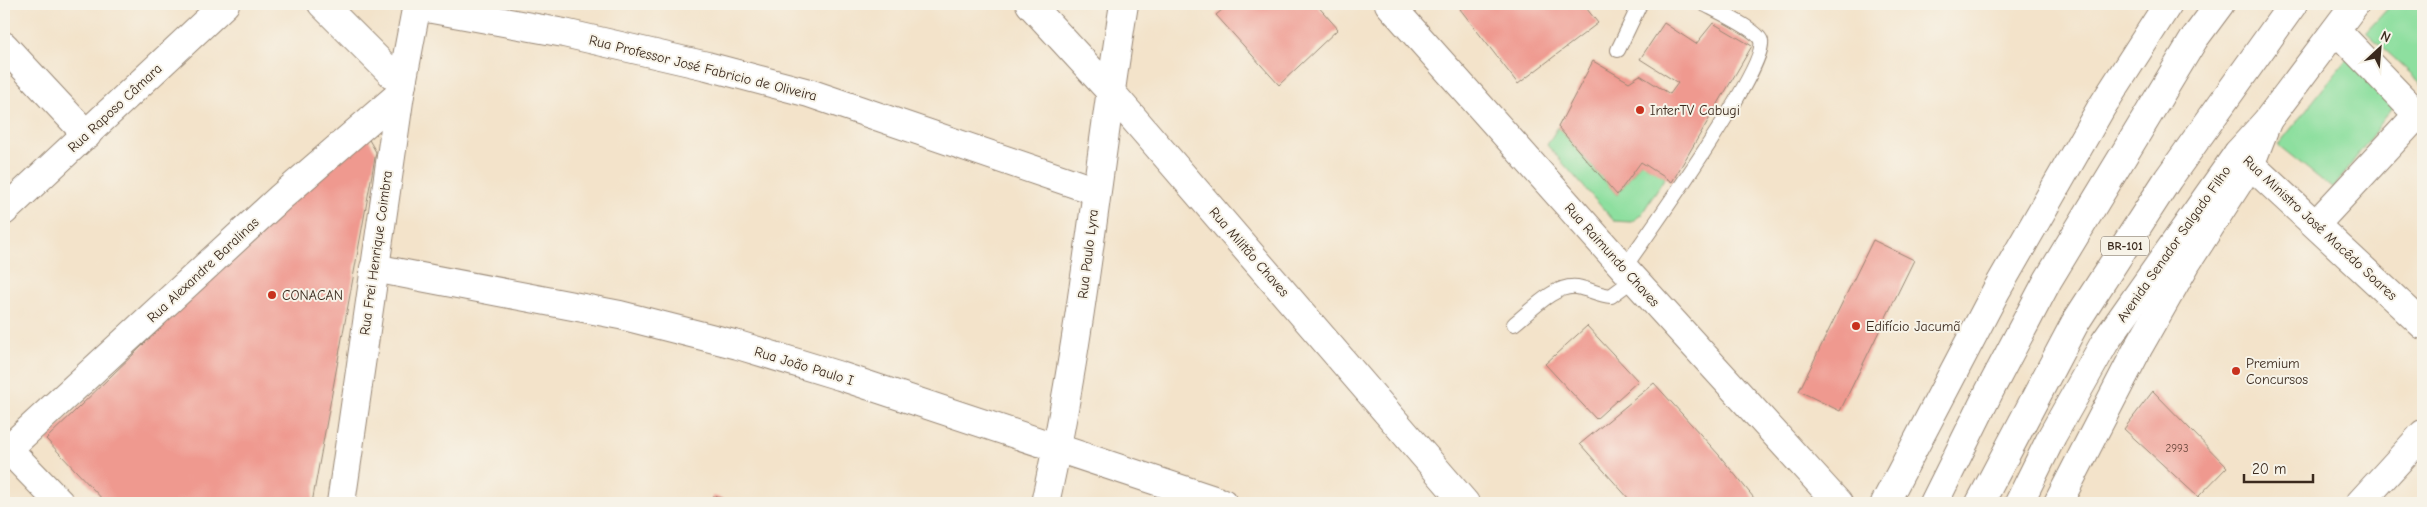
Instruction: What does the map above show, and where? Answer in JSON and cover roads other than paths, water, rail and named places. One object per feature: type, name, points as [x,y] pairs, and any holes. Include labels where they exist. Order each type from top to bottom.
[{"type":"main road","name":"Rua Raposo Câmara","points":[[4,211],[225,4]]},
{"type":"main road","points":[[322,4],[401,89]]},
{"type":"main road","name":"Rua Militão Chaves","points":[[1030,4],[1110,91],[1465,503]]},
{"type":"main road","name":"Rua Paulo Lyra","points":[[1045,503],[1057,448],[1080,316],[1110,91],[1124,4]]},
{"type":"main road","name":"Rua Raimundo Chaves","points":[[1389,4],[1628,273],[1838,503]]},
{"type":"main road","points":[[1885,503],[1996,291],[2101,108],[2168,4]]},
{"type":"main road","points":[[2194,39],[2204,4]]},
{"type":"main road","points":[[1934,503],[1990,390],[2048,280],[2194,39],[2220,4]]},
{"type":"main road","name":"BR-101","points":[[1980,503],[2075,323],[2168,179],[2293,4]]},
{"type":"main road","name":"Avenida Senador Salgado Filho","points":[[2019,503],[2052,436],[2105,342],[2245,158],[2267,121],[2355,4]]},
{"type":"main road","name":"Rua Frei Henrique Coimbra","points":[[341,503],[374,268],[401,89],[416,5]]},
{"type":"main road","name":"Rua Professor José Fabricio de Oliveira","points":[[416,5],[564,33],[707,66],[809,93],[1096,191]]},
{"type":"main road","points":[[2316,224],[2422,115],[2336,30]]},
{"type":"main road","points":[[4,46],[87,134]]},
{"type":"main road","name":"Rua Alexandre Baralinas","points":[[6,447],[401,89]]},
{"type":"main road","points":[[2061,502],[2143,340],[2245,158]]},
{"type":"main road","name":"Rua Ministro José Macêdo Soares","points":[[2245,158],[2423,325]]},
{"type":"main road","name":"Rua João Paulo I","points":[[374,268],[620,315],[738,345],[1223,503]]},
{"type":"main road","points":[[2360,503],[2423,434]]},
{"type":"main road","points":[[6,447],[60,503]]},
{"type":"lane","points":[[1618,50],[1640,4]]},
{"type":"lane","points":[[1514,324],[1562,288],[1575,286],[1600,295],[1611,296],[1628,273],[1690,175],[1744,85],[1760,45],[1758,36],[1748,28],[1704,4]]},
{"type":"place","name":"InterTV Cabugi","points":[[1640,110]]},
{"type":"place","name":"CONACAN","points":[[272,295]]},
{"type":"place","name":"Edifício Jacumã","points":[[1856,326]]},
{"type":"place","name":"Premium Concursos","points":[[2236,371]]}]
